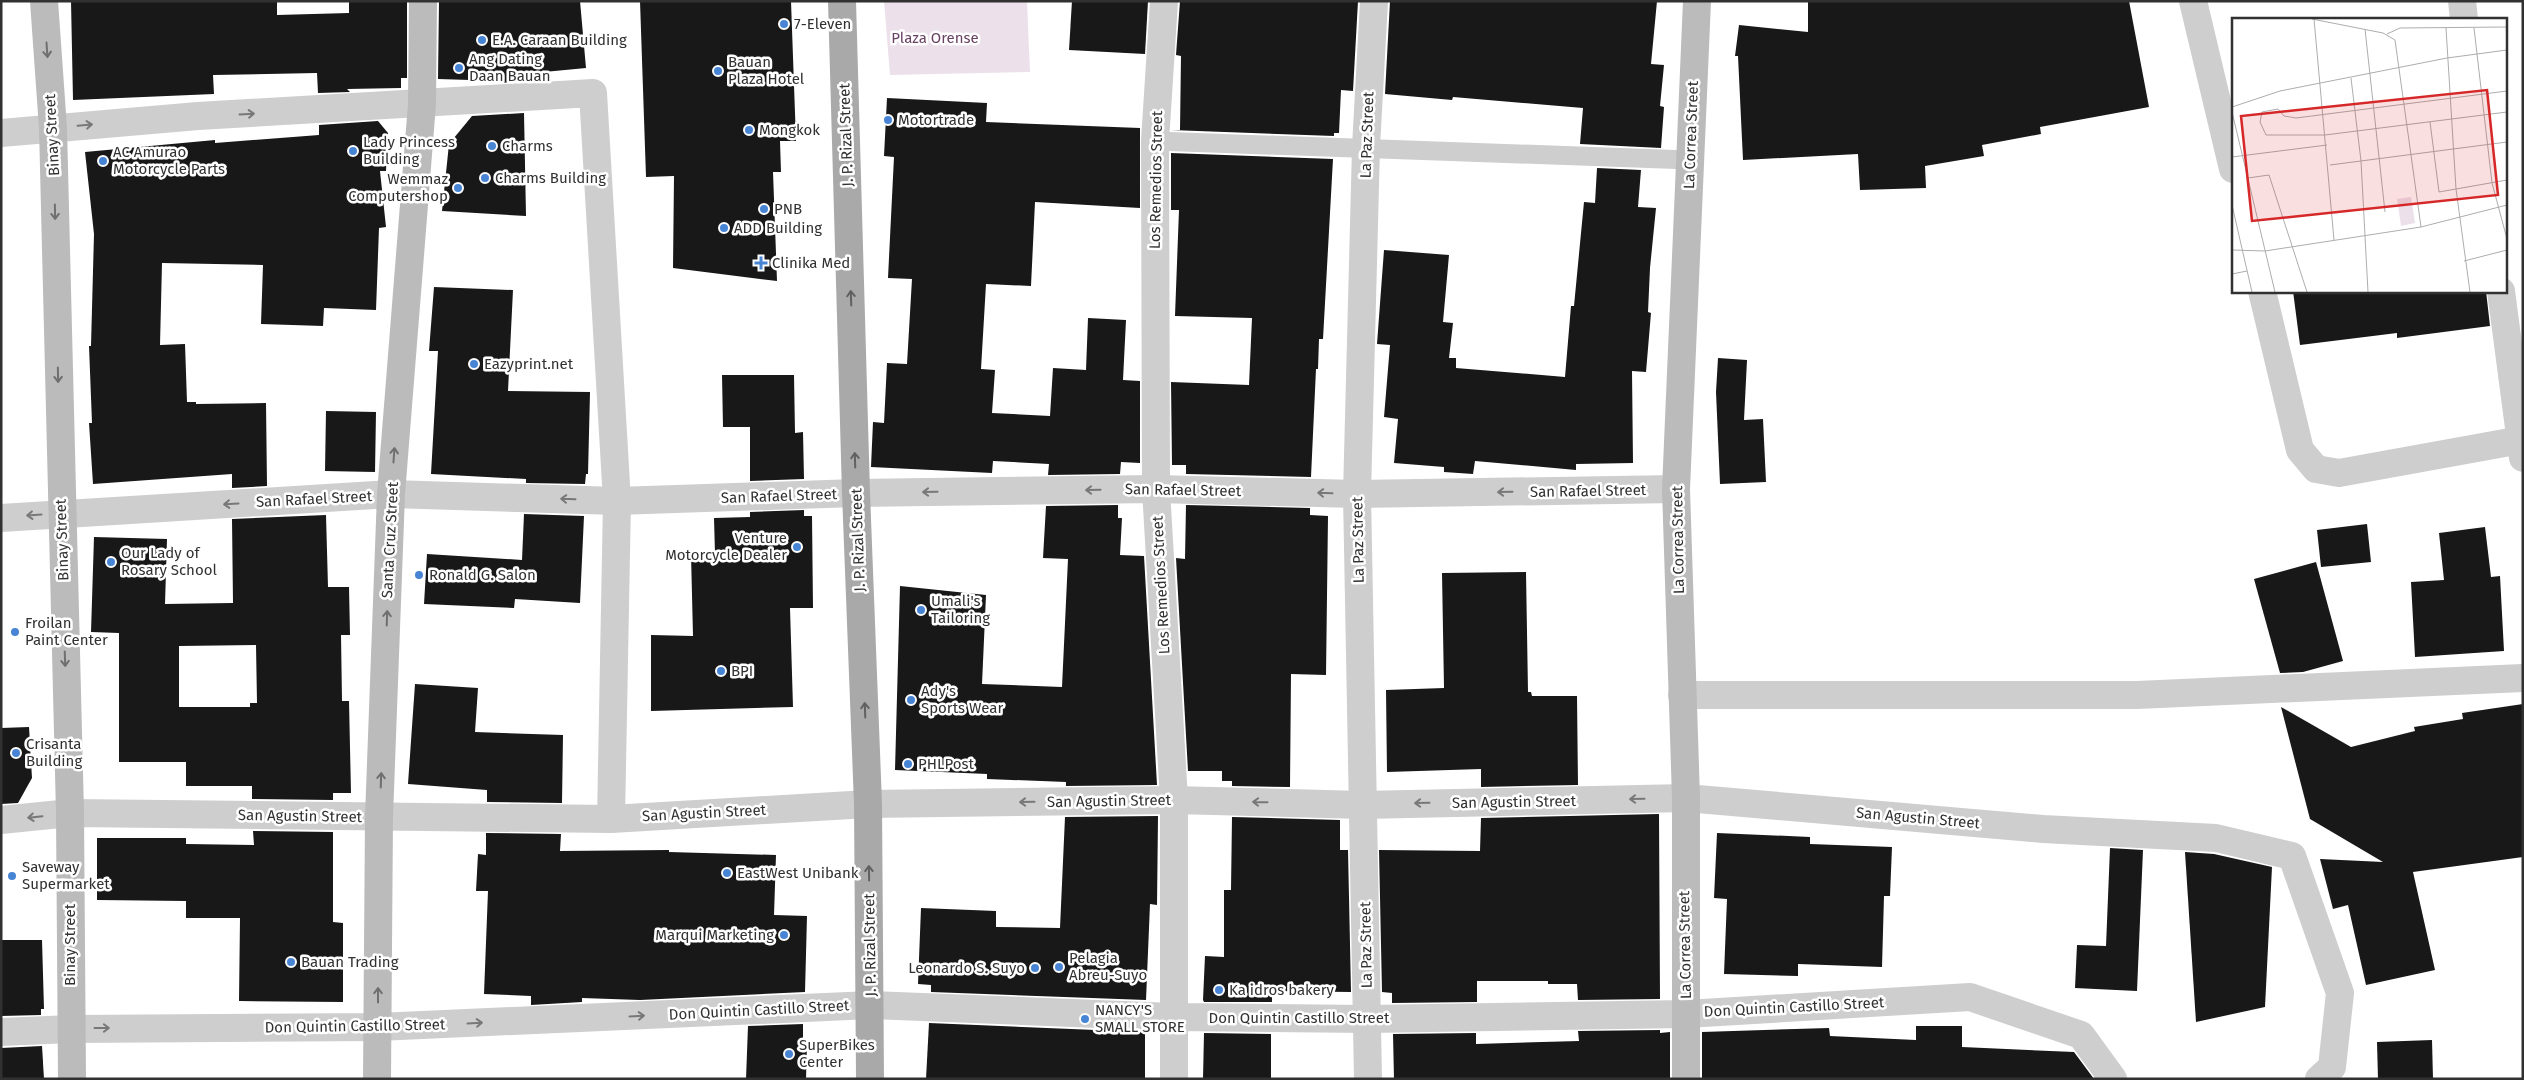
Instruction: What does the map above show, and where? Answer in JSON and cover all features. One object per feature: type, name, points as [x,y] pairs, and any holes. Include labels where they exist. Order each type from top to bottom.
[{"type":"main road","name":"J. P. Rizal Street","points":[[842,1],[856,493],[868,804],[871,1006],[870,1079]]},
{"type":"street","name":"Binay Street","points":[[44,1],[53,128],[61,513],[70,813],[72,1079]]},
{"type":"street","name":"Santa Cruz Street","points":[[377,1079],[379,817],[391,494],[422,104],[423,1]]},
{"type":"street","name":"Los Remedios Street","points":[[1164,1],[1155,142],[1156,489],[1174,800],[1174,1079]]},
{"type":"street","name":"La Paz Street","points":[[1368,1079],[1357,494],[1366,148],[1374,1]]},
{"type":"street","name":"La Correa Street","points":[[1686,1079],[1686,798],[1676,489],[1696,1]]},
{"type":"street","points":[[2193,1],[2232,165]]},
{"type":"street","points":[[2462,1],[2464,18]]},
{"type":"street","points":[[1,133],[198,116],[593,93],[617,501],[610,818]]},
{"type":"street","points":[[2262,292],[2300,450],[2316,469],[2339,473],[2522,449],[2500,292]]},
{"type":"street","name":"San Rafael Street","points":[[1,518],[391,494],[617,501],[856,493],[1156,489],[1357,494],[1676,489]]},
{"type":"street","points":[[1682,695],[2137,695],[2523,678]]},
{"type":"street","name":"San Agustin Street","points":[[1,820],[70,813],[610,818],[868,804],[1174,800],[1362,805],[1686,798],[2043,830],[2216,838],[2292,856],[2340,993],[2332,1067],[2320,1079]]},
{"type":"street","name":"Don Quintin Castillo Street","points":[[1,1032],[71,1028],[378,1027],[871,1006],[1173,1017],[1368,1019],[1686,1014],[1970,997],[2081,1035],[2113,1079]]},
{"type":"lane","points":[[1155,142],[1690,160]]},
{"type":"green space","name":"Plaza Orense","points":[[884,1],[1027,1],[1030,72],[890,75]]},
{"type":"building","points":[[71,1],[277,1],[277,15],[349,13],[349,1],[407,1],[407,78],[401,78],[401,88],[347,89],[350,92],[318,93],[317,73],[213,75],[214,94],[73,100]]},
{"type":"building","points":[[439,1],[580,1],[586,68],[523,74],[523,81],[500,83],[502,81],[438,79]]},
{"type":"building","name":"Bauan Plaza Hotel","points":[[640,1],[791,1],[796,141],[780,141],[781,172],[773,172],[777,281],[673,268],[674,176],[646,177]]},
{"type":"building","points":[[1072,1],[1148,1],[1145,54],[1069,50]]},
{"type":"building","points":[[1180,1],[1358,1],[1353,91],[1341,90],[1339,133],[1334,133],[1334,136],[1171,130],[1180,130],[1181,56],[1176,55]]},
{"type":"building","points":[[1390,1],[1657,1],[1651,64],[1664,65],[1660,106],[1664,107],[1661,148],[1580,144],[1583,108],[1453,97],[1452,100],[1385,94]]},
{"type":"building","points":[[1808,1],[2129,1],[2149,107],[2040,127],[2041,134],[1982,145],[1984,156],[1925,166],[1926,188],[1860,190],[1858,154],[1743,160],[1738,56],[1735,56],[1739,25],[1808,32]]},
{"type":"building","points":[[887,98],[987,103],[986,122],[1140,128],[1140,208],[1035,202],[1031,286],[986,284],[981,369],[995,370],[992,413],[1050,416],[1053,368],[1086,370],[1088,318],[1126,320],[1123,380],[1140,381],[1140,463],[1121,462],[1120,474],[1048,475],[1049,464],[993,461],[992,473],[871,467],[873,422],[884,423],[887,363],[907,364],[912,279],[888,278],[894,157],[884,156]]},
{"type":"building","name":"Charms Building","points":[[524,113],[526,216],[442,211],[449,144],[472,116]]},
{"type":"building","points":[[378,121],[388,133],[386,171],[380,171],[386,227],[379,228],[376,310],[324,308],[323,326],[261,324],[263,265],[162,263],[160,345],[185,344],[187,402],[196,402],[196,404],[266,403],[267,486],[232,488],[232,474],[93,484],[89,423],[92,423],[89,346],[91,346],[94,234],[85,152],[215,140],[215,143],[319,135],[319,125]]},
{"type":"building","points":[[1171,153],[1333,159],[1323,339],[1319,339],[1318,369],[1316,369],[1311,477],[1186,474],[1186,465],[1172,465],[1171,382],[1249,385],[1252,318],[1175,316],[1179,210],[1171,210]]},
{"type":"building","points":[[1597,168],[1641,170],[1638,207],[1656,208],[1650,268],[1648,312],[1651,313],[1646,372],[1632,371],[1633,463],[1576,464],[1576,470],[1475,461],[1473,474],[1444,472],[1444,467],[1394,463],[1398,419],[1384,417],[1390,345],[1377,344],[1384,250],[1449,255],[1443,322],[1453,323],[1449,358],[1456,358],[1456,368],[1565,377],[1571,306],[1574,306],[1584,202],[1595,203]]},
{"type":"building","points":[[434,287],[513,290],[508,391],[590,392],[588,474],[586,474],[585,484],[526,483],[526,479],[431,474],[438,351],[429,351]]},
{"type":"building","points":[[2293,292],[2486,292],[2490,326],[2397,338],[2397,333],[2300,345]]},
{"type":"building","points":[[1718,358],[1747,360],[1744,420],[1763,419],[1766,482],[1720,484],[1716,392]]},
{"type":"building","points":[[722,375],[794,375],[795,433],[803,432],[804,479],[750,481],[750,427],[723,427]]},
{"type":"building","points":[[326,411],[376,412],[375,472],[325,471]]},
{"type":"building","points":[[1118,505],[1118,518],[1122,518],[1120,555],[1144,556],[1157,785],[1066,786],[1066,782],[987,779],[987,774],[895,770],[900,586],[986,595],[982,684],[1062,687],[1068,559],[1043,558],[1046,506]]},
{"type":"building","points":[[1186,505],[1310,508],[1310,515],[1328,516],[1326,675],[1291,674],[1290,787],[1232,786],[1232,781],[1222,781],[1222,771],[1188,771],[1176,558],[1185,559]]},
{"type":"building","points":[[804,510],[804,516],[812,516],[813,608],[790,608],[793,707],[651,711],[651,635],[693,636],[691,554],[715,554],[714,518],[750,517],[750,512]]},
{"type":"building","points":[[524,514],[584,516],[580,603],[515,599],[514,608],[424,604],[427,554],[522,560]]},
{"type":"building","points":[[326,515],[328,587],[349,587],[350,635],[341,635],[342,701],[349,701],[351,793],[333,793],[333,800],[252,799],[252,786],[186,786],[186,762],[119,762],[119,633],[91,632],[94,537],[167,539],[165,604],[233,603],[232,519]],"holes":[[[256,645],[257,703],[250,703],[250,707],[179,707],[179,646]]]},
{"type":"building","points":[[2367,524],[2371,562],[2321,567],[2317,530]]},
{"type":"building","points":[[2485,527],[2491,577],[2500,576],[2504,651],[2415,657],[2411,582],[2444,580],[2439,533]]},
{"type":"building","points":[[2316,562],[2343,661],[2303,672],[2280,673],[2254,579]]},
{"type":"building","points":[[1526,572],[1528,692],[1531,692],[1532,696],[1577,696],[1578,785],[1481,787],[1481,769],[1387,772],[1386,690],[1444,688],[1442,573]]},
{"type":"building","points":[[415,684],[478,688],[475,732],[563,735],[562,803],[487,802],[487,790],[408,784]]},
{"type":"building","points":[[2523,704],[2523,857],[2413,872],[2435,970],[2366,985],[2348,905],[2333,909],[2320,859],[2383,862],[2310,819],[2281,707],[2351,747],[2415,731],[2414,727],[2463,719],[2462,713]]},
{"type":"building","name":"Crisanta Building","points":[[29,727],[32,778],[18,803],[1,804],[1,728]]},
{"type":"building","points":[[1659,814],[1660,999],[1578,1000],[1577,984],[1548,984],[1548,981],[1477,981],[1477,1002],[1392,1003],[1392,993],[1382,992],[1379,850],[1480,851],[1481,818]]},
{"type":"building","points":[[1158,816],[1157,905],[1150,904],[1146,1000],[931,992],[931,985],[918,984],[921,908],[996,911],[996,927],[1060,928],[1065,817]]},
{"type":"building","points":[[1232,817],[1340,820],[1340,850],[1348,850],[1351,992],[1272,991],[1272,1002],[1204,1002],[1205,956],[1224,957],[1224,890],[1231,890]]},
{"type":"building","points":[[253,831],[333,832],[333,922],[343,923],[343,1002],[239,1001],[240,918],[186,918],[186,901],[97,900],[97,838],[186,838],[186,844],[254,845]]},
{"type":"building","points":[[486,833],[561,834],[560,851],[669,850],[669,852],[776,855],[774,915],[807,916],[805,992],[640,1000],[582,998],[582,1002],[531,1005],[531,996],[484,994],[488,891],[476,891],[478,854],[486,855]]},
{"type":"building","points":[[1717,833],[1810,837],[1810,844],[1892,847],[1890,896],[1884,896],[1882,967],[1798,964],[1798,976],[1724,974],[1727,899],[1714,898]]},
{"type":"building","points":[[2110,848],[2143,850],[2137,991],[2075,988],[2077,945],[2106,946]]},
{"type":"building","points":[[2185,852],[2214,854],[2272,867],[2265,1007],[2196,1022]]},
{"type":"building","points":[[1,940],[42,940],[44,1009],[41,1009],[41,1015],[1,1016]]},
{"type":"building","points":[[929,1023],[1145,1032],[1145,1079],[926,1079]]},
{"type":"building","points":[[803,1024],[803,1043],[807,1043],[806,1079],[746,1079],[748,1026]]},
{"type":"building","points":[[1916,1026],[1962,1026],[1962,1047],[2074,1052],[2094,1079],[1702,1079],[1702,1032],[1829,1028],[1830,1036],[1916,1040]]},
{"type":"building","points":[[1660,1030],[1660,1033],[1670,1032],[1670,1079],[1394,1079],[1393,1034],[1476,1033],[1476,1044],[1579,1041],[1578,1031]]},
{"type":"building","points":[[1204,1033],[1271,1034],[1271,1079],[1203,1079]]},
{"type":"building","points":[[2432,1040],[2433,1079],[2378,1079],[2377,1042]]},
{"type":"building","points":[[42,1046],[44,1079],[1,1079],[1,1048]]},
{"type":"place","name":"7-Eleven","points":[[784,24]]},
{"type":"place","name":"E.A. Caraan Building","points":[[482,40]]},
{"type":"place","name":"Ang Dating Daan Bauan","points":[[459,68]]},
{"type":"place","name":"Bauan Plaza Hotel","points":[[718,71]]},
{"type":"place","name":"Motortrade","points":[[888,120]]},
{"type":"place","name":"Mongkok","points":[[749,130]]},
{"type":"place","name":"Charms","points":[[492,146]]},
{"type":"place","name":"Lady Princess Building","points":[[353,151]]},
{"type":"place","name":"AC Amurao Motorcycle Parts","points":[[103,161]]},
{"type":"place","name":"Charms Building","points":[[485,178]]},
{"type":"place","name":"Wemmaz Computershop","points":[[458,188]]},
{"type":"place","name":"PNB","points":[[764,209]]},
{"type":"place","name":"ADD Building","points":[[724,228]]},
{"type":"place","name":"Clinika Med","points":[[761,263]]},
{"type":"place","name":"Eazyprint.net","points":[[474,364]]},
{"type":"place","name":"Venture Motorcycle Dealer","points":[[797,547]]},
{"type":"place","name":"Our Lady of Rosary School","points":[[111,562]]},
{"type":"place","name":"Ronald G. Salon","points":[[419,575]]},
{"type":"place","name":"Umali's Tailoring","points":[[921,610]]},
{"type":"place","name":"Froilan Paint Center","points":[[15,632]]},
{"type":"place","name":"BPI","points":[[721,671]]},
{"type":"place","name":"Ady's Sports Wear","points":[[911,700]]},
{"type":"place","name":"Crisanta Building","points":[[16,753]]},
{"type":"place","name":"PHLPost","points":[[908,764]]},
{"type":"place","name":"EastWest Unibank","points":[[727,873]]},
{"type":"place","name":"Saveway Supermarket","points":[[12,876]]},
{"type":"place","name":"Marqui Marketing","points":[[784,935]]},
{"type":"place","name":"Bauan Trading","points":[[291,962]]},
{"type":"place","name":"Pelagia Abreu-Suyo","points":[[1059,967]]},
{"type":"place","name":"Leonardo S. Suyo","points":[[1035,968]]},
{"type":"place","name":"Ka idros bakery","points":[[1219,990]]},
{"type":"place","name":"NANCY'S SMALL STORE","points":[[1085,1019]]},
{"type":"place","name":"SuperBikes Center","points":[[789,1054]]}]
